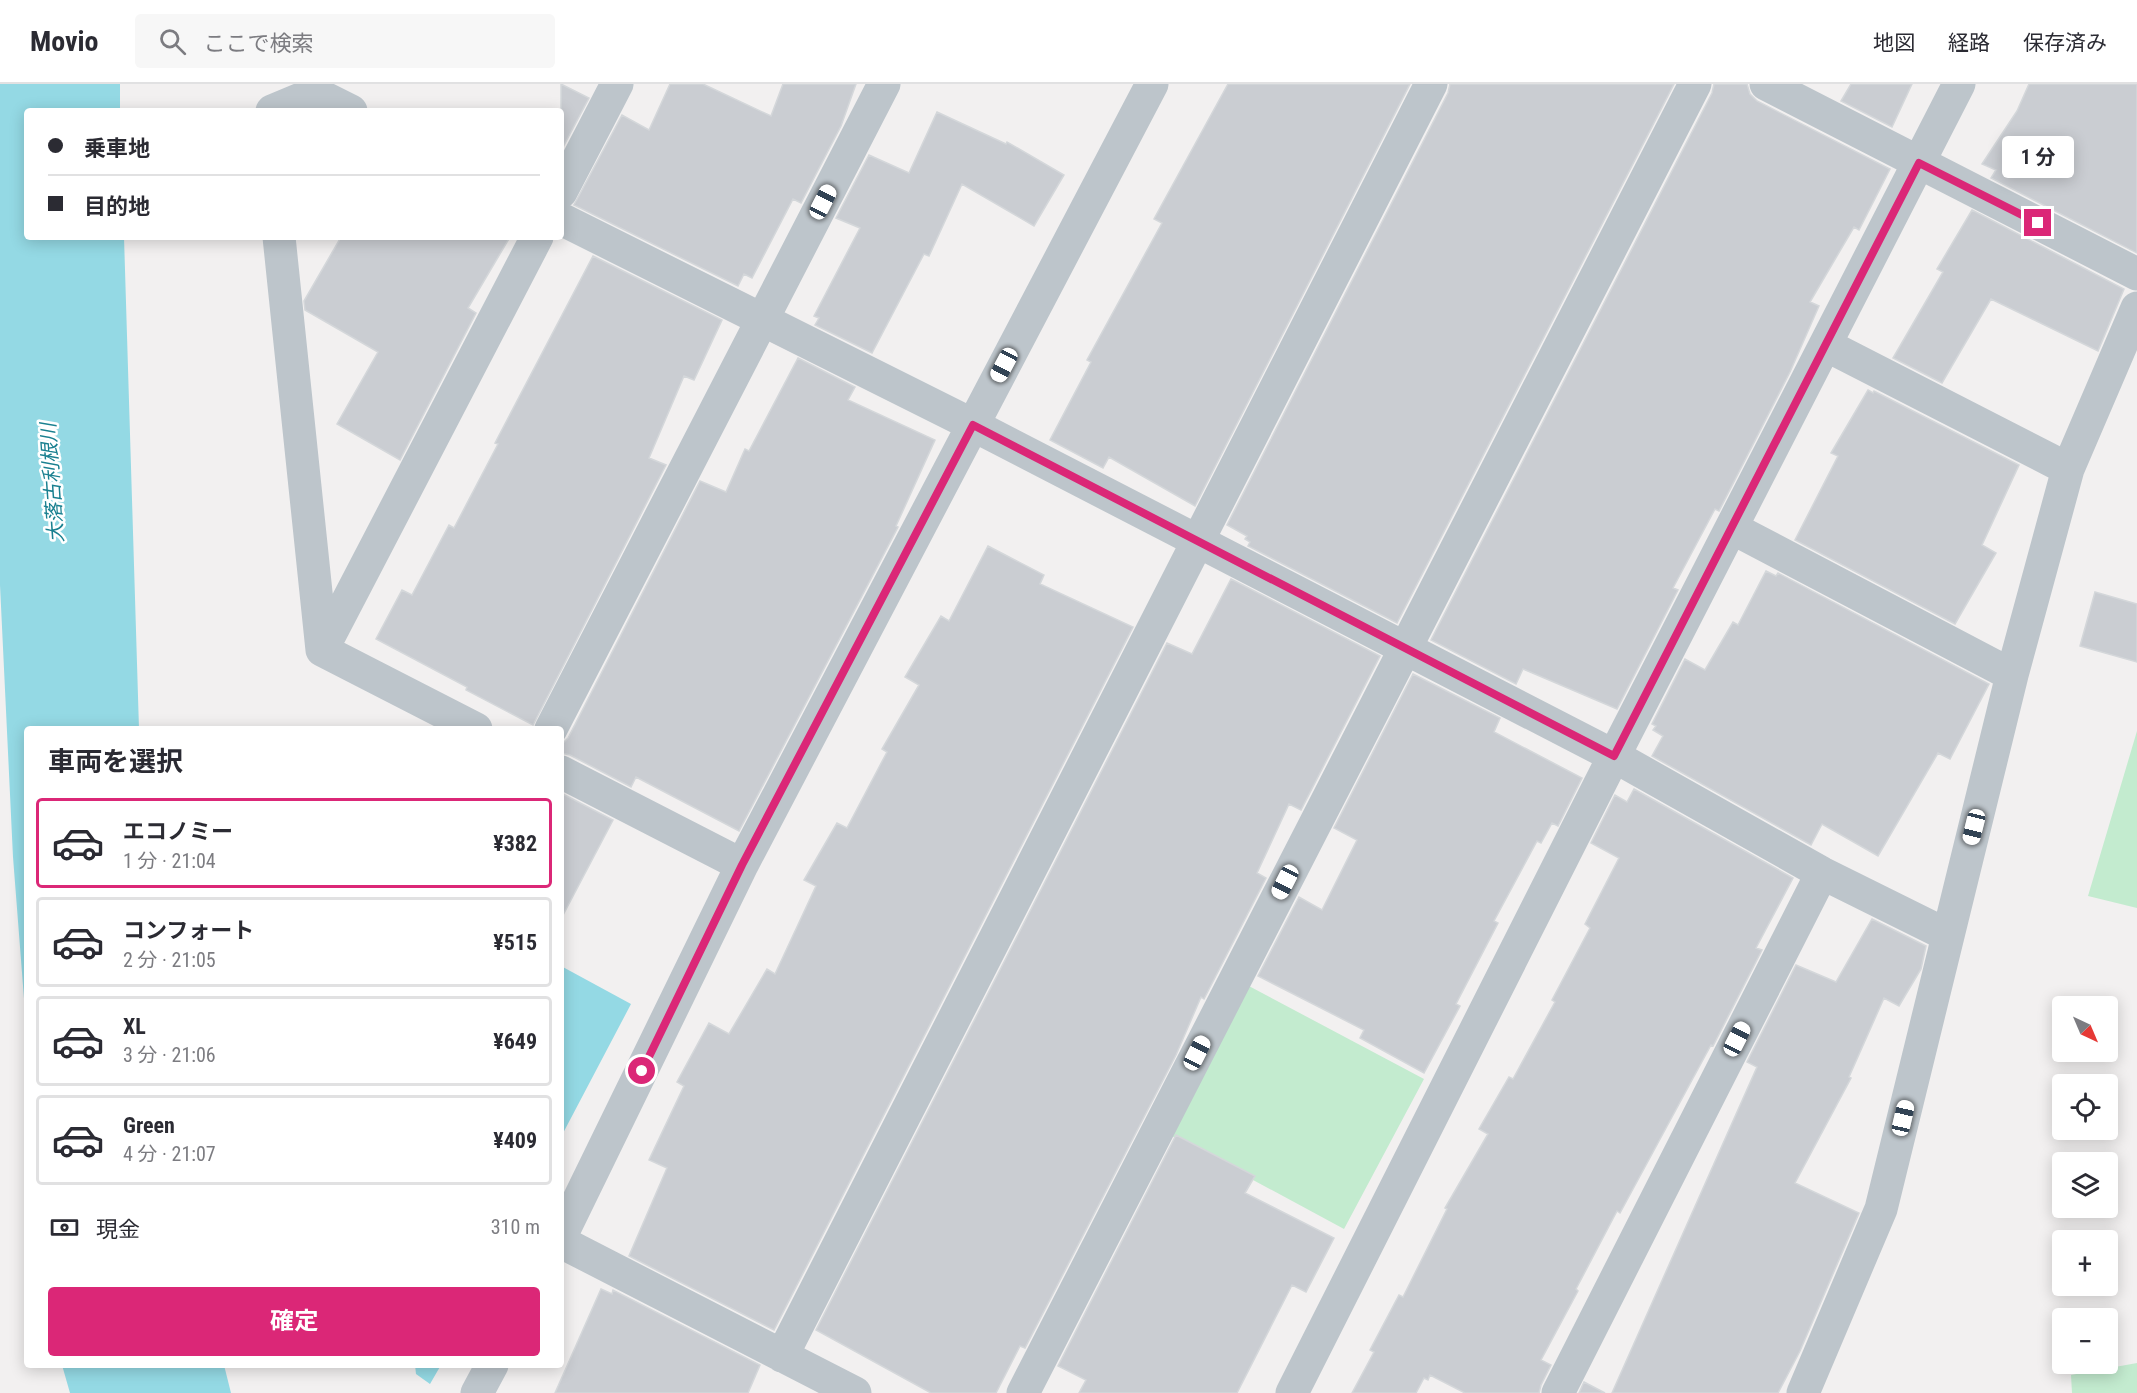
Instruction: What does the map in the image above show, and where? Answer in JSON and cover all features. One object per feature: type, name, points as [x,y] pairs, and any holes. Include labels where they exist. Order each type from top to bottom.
[{"type":"street","points":[[564,186],[617,84]]},
{"type":"street","points":[[553,726],[884,84]]},
{"type":"street","points":[[564,1230],[742,865],[1152,84]]},
{"type":"street","points":[[782,1356],[1431,84]]},
{"type":"street","points":[[1023,1393],[1695,84]]},
{"type":"street","points":[[1766,84],[2137,274]]},
{"type":"street","points":[[1292,1393],[1614,756],[1959,84]]},
{"type":"street","points":[[279,108],[315,93],[345,108]]},
{"type":"street","points":[[564,221],[973,425],[1405,648],[1614,756],[1822,873],[1947,935]]},
{"type":"street","points":[[279,240],[322,650]]},
{"type":"street","points":[[322,650],[535,240]]},
{"type":"street","points":[[1803,1393],[1881,1209],[2012,675],[2068,469],[2137,308]]},
{"type":"street","points":[[1826,345],[2068,469]]},
{"type":"street","points":[[1732,528],[2012,675]]},
{"type":"street","points":[[322,650],[470,726]]},
{"type":"street","points":[[564,774],[742,865]]},
{"type":"street","points":[[1558,1393],[1822,873]]},
{"type":"street","points":[[564,1244],[855,1393]]},
{"type":"street","points":[[477,1393],[490,1368]]},
{"type":"green space","points":[[2137,731],[2137,908],[2088,896]]},
{"type":"green space","points":[[1247,985],[1424,1079],[1344,1229],[1168,1134]]},
{"type":"green space","points":[[2137,1363],[2137,1393],[2072,1393],[2071,1375],[2118,1374],[2118,1366]]},
{"type":"water","name":"大落古利根川","points":[[0,84],[120,84],[120,108],[24,108],[24,240],[124,240],[139,726],[24,726],[24,998],[13,857],[0,585]]},
{"type":"water","points":[[564,968],[631,1004],[564,1131]]},
{"type":"water","points":[[63,1368],[225,1368],[231,1393],[70,1393]]},
{"type":"water","points":[[415,1368],[439,1368],[430,1384],[416,1374]]},
{"type":"building","points":[[561,84],[589,98],[564,145],[564,108],[561,108]]},
{"type":"building","points":[[670,84],[703,84],[771,116],[783,84],[856,84],[841,126],[801,203],[793,199],[752,278],[744,274],[738,286],[574,205],[622,115],[649,130]]},
{"type":"building","points":[[1228,84],[1410,84],[1195,506],[1109,457],[1103,468],[1050,440],[1091,362],[1087,360],[1162,223],[1154,219]]},
{"type":"building","points":[[1450,84],[1674,84],[1397,623],[1248,546],[1250,542],[1245,539],[1247,536],[1227,525],[1448,93]]},
{"type":"building","points":[[1714,84],[1747,84],[1750,94],[1757,101],[1890,169],[1859,230],[1854,227],[1810,302],[1819,306],[1790,372],[1719,511],[1715,509],[1673,588],[1678,590],[1617,709],[1523,669],[1516,684],[1431,640],[1712,93]]},
{"type":"building","points":[[1851,84],[1912,84],[1892,127],[1841,101]]},
{"type":"building","points":[[2029,84],[2137,84],[2137,253],[1991,178],[1996,170],[1982,164],[2017,111]]},
{"type":"building","points":[[937,112],[1006,144],[1007,142],[1064,175],[1034,226],[962,184],[929,256],[924,254],[872,353],[815,325],[819,318],[814,316],[860,228],[836,218],[869,155],[909,173]]},
{"type":"building","points":[[1972,210],[2124,289],[2098,351],[1991,299],[1942,383],[1893,358],[1943,272],[1937,269]]},
{"type":"building","points":[[339,240],[508,240],[468,308],[476,313],[400,460],[337,424],[378,352],[305,310],[304,301]]},
{"type":"building","points":[[593,256],[722,320],[694,380],[684,376],[649,458],[666,465],[533,725],[376,639],[402,590],[412,595],[449,525],[454,528],[498,444],[495,443]]},
{"type":"building","points":[[798,358],[855,387],[848,400],[935,440],[896,526],[898,527],[739,831],[636,777],[631,787],[564,754],[564,742],[700,481],[726,492],[745,449],[749,451]]},
{"type":"building","points":[[1868,390],[2019,465],[1982,545],[1996,553],[1955,624],[1795,540],[1838,456],[1831,453]]},
{"type":"building","points":[[988,546],[1044,575],[1040,584],[1133,627],[774,1330],[629,1256],[667,1168],[649,1160],[684,1086],[677,1082],[709,1023],[729,1034],[767,969],[775,974],[816,886],[804,880],[837,823],[847,828],[887,752],[882,749],[919,685],[905,677],[941,616],[949,621]]},
{"type":"building","points":[[1766,571],[1776,576],[1778,573],[1989,684],[1950,759],[1938,753],[1878,856],[1822,824],[1811,845],[1652,756],[1663,736],[1653,730],[1656,726],[1652,724],[1685,659],[1705,670],[1733,622],[1738,625]]},
{"type":"building","points":[[1231,579],[1380,656],[1301,810],[1289,804],[1257,873],[1266,878],[1204,999],[1201,997],[1176,1055],[1025,1348],[1020,1346],[996,1393],[931,1393],[816,1330],[1167,643],[1192,654]]},
{"type":"building","points":[[2095,592],[2137,604],[2137,662],[2080,646]]},
{"type":"building","points":[[1413,674],[1500,718],[1494,732],[1582,778],[1558,826],[1552,823],[1541,843],[1537,841],[1494,921],[1498,923],[1456,1004],[1460,1006],[1424,1073],[1360,1038],[1364,1030],[1258,976],[1299,897],[1322,910],[1357,840],[1334,828]]},
{"type":"building","points":[[1634,789],[1793,878],[1756,948],[1762,950],[1713,1046],[1711,1045],[1620,1213],[1617,1211],[1576,1289],[1578,1291],[1541,1360],[1551,1365],[1539,1393],[1465,1393],[1430,1375],[1428,1380],[1424,1378],[1416,1393],[1352,1393],[1374,1352],[1370,1350],[1399,1295],[1403,1297],[1447,1209],[1445,1208],[1488,1134],[1479,1129],[1509,1077],[1513,1079],[1555,1002],[1552,1000],[1590,928],[1585,924],[1619,858],[1591,843],[1615,795],[1627,802]]},
{"type":"building","points":[[564,795],[613,820],[564,913]]},
{"type":"building","points":[[1872,919],[1926,946],[1921,969],[1899,1006],[1884,998],[1849,1077],[1851,1078],[1795,1183],[1859,1213],[1800,1351],[1778,1393],[1612,1393],[1757,1067],[1747,1062],[1796,965],[1836,982]]},
{"type":"building","points":[[1176,1135],[1255,1176],[1245,1193],[1334,1238],[1306,1292],[1292,1285],[1237,1393],[1079,1393],[1086,1380],[1058,1366]]},
{"type":"building","points":[[601,1289],[612,1294],[613,1290],[760,1365],[748,1393],[555,1393]]},
{"type":"building","points":[[1584,1382],[1605,1393],[1579,1393]]},
{"type":"route","points":[[642,1071],[742,865],[973,425],[1614,756],[1919,163],[2038,223]]}]
